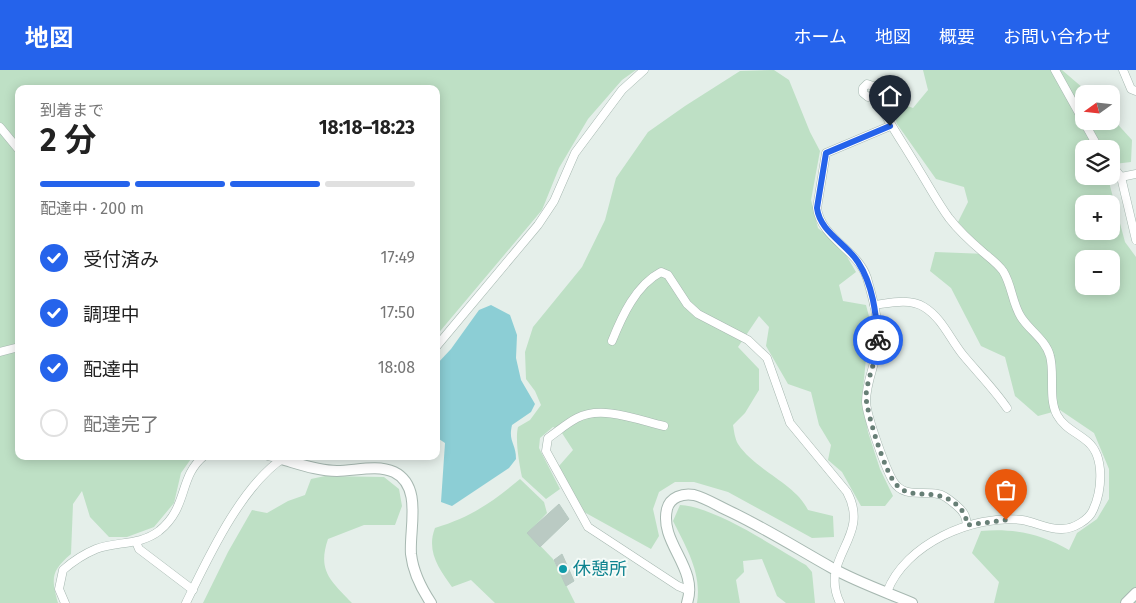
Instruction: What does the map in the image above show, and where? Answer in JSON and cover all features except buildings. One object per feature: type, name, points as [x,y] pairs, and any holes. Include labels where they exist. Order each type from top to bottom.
[{"type":"street","points":[[440,342],[538,225],[554,201],[575,153],[622,90],[644,70]]},
{"type":"street","points":[[1055,70],[1095,140]]},
{"type":"street","points":[[1122,70],[1131,89],[1136,91]]},
{"type":"street","points":[[874,96],[890,126],[948,217],[966,238],[1002,270],[1020,316],[1046,346],[1050,355],[1053,401],[1056,414],[1065,426],[1089,442],[1096,452],[1100,470],[1099,488],[1093,511],[1080,523],[1063,530],[1022,520],[980,522],[967,525],[945,534],[912,557],[890,584],[887,592]]},
{"type":"street","points":[[890,126],[826,153],[817,208],[818,217],[825,228],[857,260],[866,275],[874,305],[878,343],[870,370],[866,405],[887,470],[894,483],[903,491],[938,494],[950,499],[964,512],[967,525]]},
{"type":"street","points":[[0,127],[15,145]]},
{"type":"street","points":[[1136,174],[1121,177],[1136,240]]},
{"type":"street","points":[[612,341],[621,318],[642,287],[652,276],[661,272],[668,274],[687,304],[698,314],[757,347],[767,358],[790,423],[847,492],[854,504],[855,519],[847,544],[835,570],[834,587],[840,603]]},
{"type":"street","points":[[874,305],[897,302],[923,307],[940,321],[963,354],[1007,408]]},
{"type":"street","points":[[0,352],[15,348]]},
{"type":"street","points":[[664,426],[608,413],[594,413],[577,417],[548,438],[546,451],[588,527],[678,586],[690,591]]},
{"type":"street","points":[[65,603],[59,588],[63,570],[96,549],[136,542],[160,530],[176,513],[182,500],[188,476],[195,463],[199,460]]},
{"type":"street","points":[[186,603],[232,515],[269,470],[281,460]]},
{"type":"street","points":[[289,460],[317,469],[336,471],[380,468],[395,472],[403,480],[410,490],[412,500],[411,542],[414,570],[422,590],[432,603]]},
{"type":"street","points":[[687,603],[690,591],[688,574],[667,528],[666,518],[668,507],[674,499],[681,495],[694,495],[758,525],[835,570],[912,603]]},
{"type":"street","points":[[136,542],[139,548],[193,590]]},
{"type":"street","points":[[1126,603],[1136,593]]},
{"type":"green space","points":[[0,70],[636,70],[622,80],[588,119],[559,168],[542,210],[440,331],[440,85],[15,85],[15,460],[190,460],[181,473],[174,503],[154,527],[127,537],[109,537],[90,517],[82,491],[73,504],[71,554],[56,570],[54,576],[54,587],[58,603],[0,603]]},
{"type":"green space","points":[[774,70],[789,80],[810,132],[820,151],[811,200],[818,228],[843,250],[856,272],[839,285],[843,301],[866,305],[872,328],[866,359],[862,398],[868,432],[880,469],[893,496],[885,506],[861,506],[842,472],[828,460],[831,445],[819,425],[811,392],[788,384],[766,346],[769,327],[759,316],[738,347],[759,369],[759,390],[745,413],[733,425],[736,440],[755,462],[794,492],[808,510],[833,516],[834,537],[812,538],[728,492],[694,482],[675,482],[659,492],[653,509],[659,536],[651,549],[584,512],[559,466],[573,450],[560,430],[553,427],[540,438],[539,448],[560,489],[546,499],[522,477],[517,444],[518,427],[530,420],[541,405],[535,391],[526,379],[525,352],[533,327],[582,267],[605,220],[616,178],[648,132],[740,71]]},
{"type":"green space","points":[[923,70],[1062,70],[1080,85],[1075,85],[1075,130],[1120,130],[1120,127],[1132,140],[1131,162],[1120,163],[1120,140],[1075,140],[1075,185],[1110,185],[1112,195],[1075,195],[1075,240],[1120,240],[1120,223],[1125,242],[1136,257],[1136,603],[994,603],[999,582],[972,553],[981,531],[1004,530],[1027,533],[1059,544],[1069,550],[1077,533],[1097,519],[1109,499],[1109,469],[1094,433],[1060,410],[1038,416],[1015,396],[1005,357],[981,346],[951,288],[930,271],[935,252],[987,254],[958,222],[968,202],[964,187],[936,179],[897,124],[893,111],[902,104],[913,108],[928,90]]},
{"type":"green space","points":[[325,476],[384,477],[399,489],[402,506],[395,525],[364,525],[328,539],[324,559],[325,568],[332,582],[352,603],[203,603],[228,552],[252,510],[267,513],[288,501],[305,495],[311,479]]},
{"type":"green space","points":[[520,479],[544,502],[547,513],[528,533],[553,559],[575,603],[495,603],[471,580],[452,587],[435,559],[432,544],[435,528],[470,514],[500,495]]},
{"type":"green space","points":[[680,505],[694,507],[727,520],[806,565],[812,572],[815,603],[786,603],[777,596],[762,559],[743,561],[744,572],[736,580],[740,603],[697,603],[698,592],[695,571],[688,550],[673,521]]},
{"type":"water","points":[[491,305],[510,315],[517,335],[516,358],[521,380],[535,404],[531,412],[512,425],[511,435],[516,459],[509,468],[452,506],[441,502],[445,443],[440,440],[440,361],[451,349],[479,310]]},
{"type":"way so far","points":[[878,340],[870,370],[866,405],[887,470],[894,483],[903,491],[916,494],[938,494],[950,499],[964,512],[967,525],[1006,520]]},
{"type":"place","name":"休憩所","points":[[563,569]]},
{"type":"route","points":[[878,340],[877,317],[866,275],[857,260],[825,228],[818,217],[817,208],[826,153],[890,126]]}]
